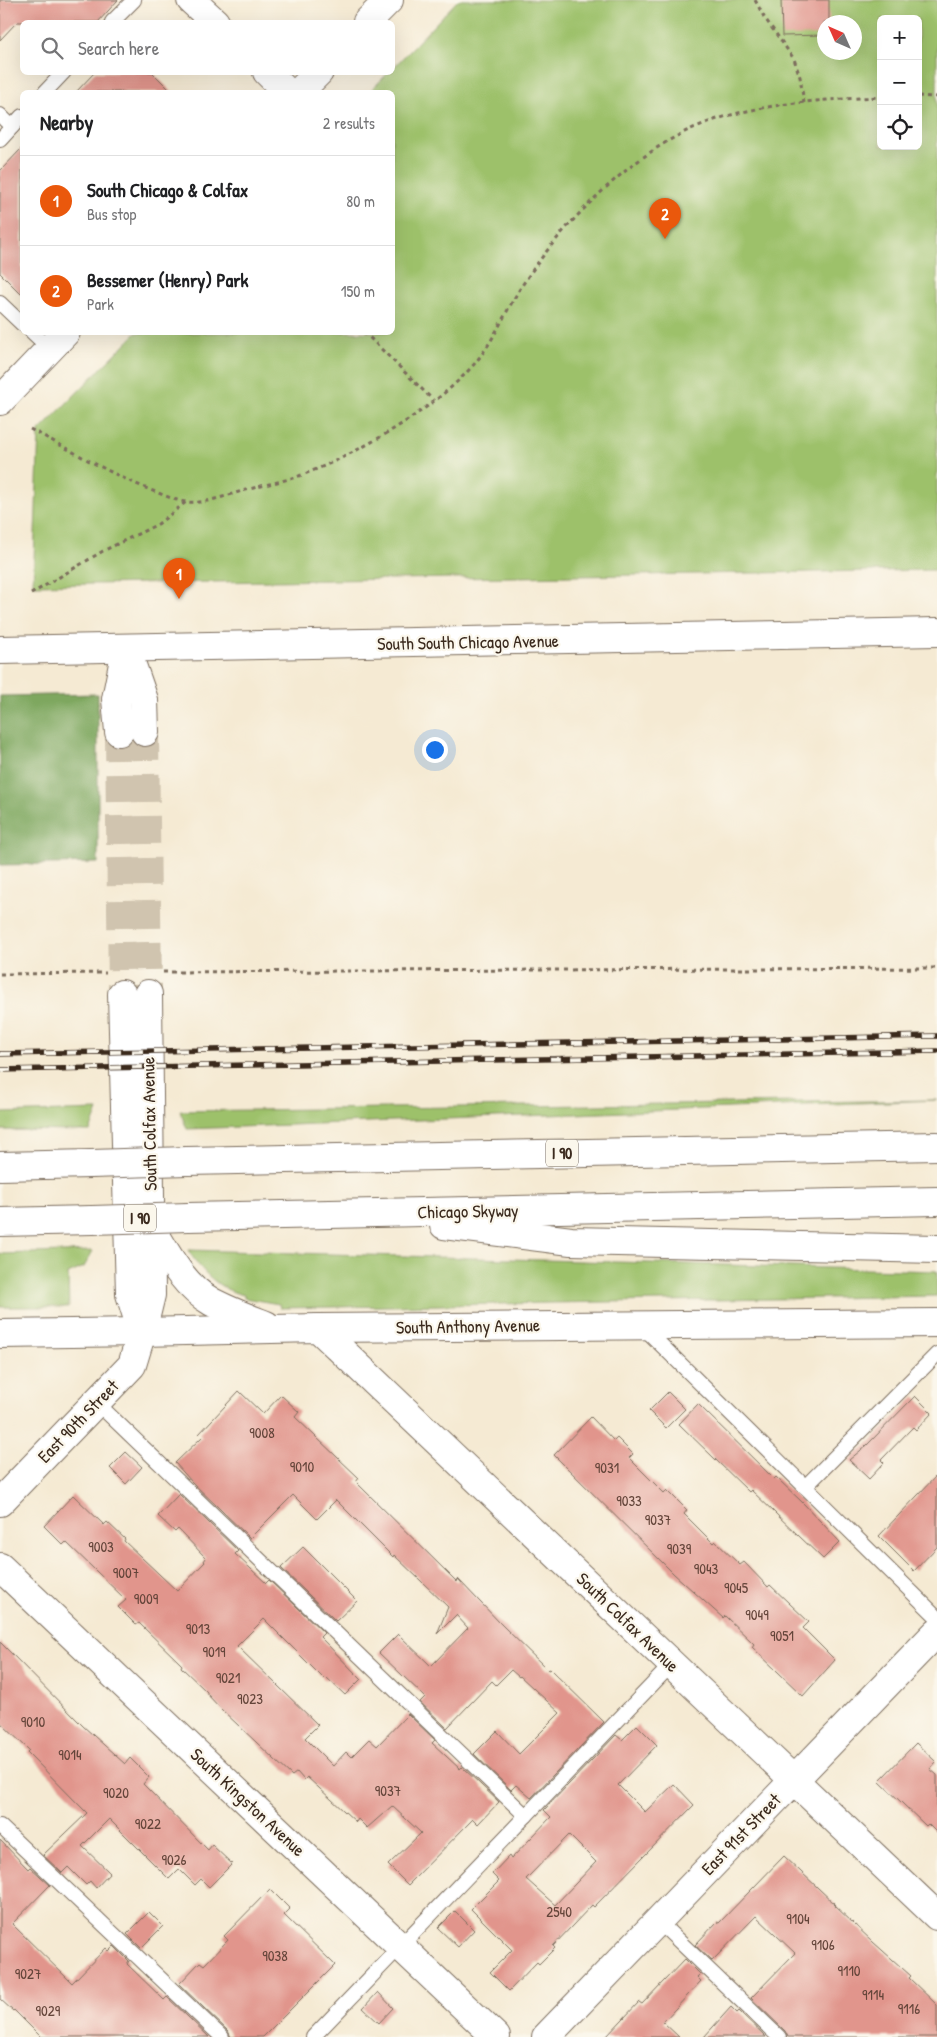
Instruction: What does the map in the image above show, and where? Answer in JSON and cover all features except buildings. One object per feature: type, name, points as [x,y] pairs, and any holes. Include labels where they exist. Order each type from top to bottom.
[{"type":"main road","points":[[191,0],[212,20]]},
{"type":"main road","points":[[369,20],[389,0]]},
{"type":"main road","points":[[270,75],[285,90]]},
{"type":"main road","points":[[302,90],[316,75]]},
{"type":"main road","points":[[0,401],[49,338]]},
{"type":"main road","name":"South South Chicago Avenue","points":[[0,650],[937,632]]},
{"type":"main road","points":[[126,648],[144,700],[132,732]]},
{"type":"main road","name":"South Colfax Avenue","points":[[136,983],[150,1225],[151,1295],[142,1332]]},
{"type":"main road","name":"South Colfax Avenue","points":[[136,983],[130,1294],[142,1332]]},
{"type":"main road","points":[[815,1148],[937,1131]]},
{"type":"main road","name":"I 90","points":[[0,1166],[937,1146]]},
{"type":"main road","name":"Chicago Skyway","points":[[0,1222],[937,1201]]},
{"type":"main road","points":[[353,1213],[571,1242],[937,1249]]},
{"type":"main road","points":[[150,1225],[178,1271],[201,1295],[212,1302],[274,1329]]},
{"type":"main road","name":"South Anthony Avenue","points":[[0,1334],[318,1328],[937,1323]]},
{"type":"main road","name":"South Colfax Avenue","points":[[318,1328],[937,1916]]},
{"type":"main road","name":"East 90th Street","points":[[0,1502],[132,1365],[142,1332]]},
{"type":"main road","name":"South Kingston Avenue","points":[[0,1566],[496,2037]]},
{"type":"main road","name":"East 91st Street","points":[[546,2037],[937,1632]]},
{"type":"lane","points":[[114,20],[134,0]]},
{"type":"lane","points":[[47,90],[61,75]]},
{"type":"lane","points":[[0,115],[12,127]]},
{"type":"lane","points":[[0,140],[20,118]]},
{"type":"lane","points":[[0,303],[20,322]]},
{"type":"lane","points":[[640,1325],[937,1617]]},
{"type":"lane","points":[[805,1487],[937,1354]]},
{"type":"lane","points":[[96,1402],[526,1816]]},
{"type":"lane","points":[[313,2037],[672,1664]]},
{"type":"lane","points":[[0,1826],[222,2037]]},
{"type":"lane","points":[[658,1921],[779,2037]]},
{"type":"path","points":[[755,0],[764,17],[794,59],[800,78],[804,103]]},
{"type":"path","points":[[922,96],[937,97]]},
{"type":"path","points":[[30,429],[79,454],[107,471],[164,496],[186,502],[204,501],[297,476],[356,450],[417,414],[460,380],[481,356],[518,292],[543,256],[573,221],[608,186],[643,157],[677,136],[712,120],[750,111],[804,103],[877,97]]},
{"type":"path","points":[[367,335],[434,401]]},
{"type":"path","points":[[30,594],[103,551],[158,524],[186,502]]},
{"type":"path","points":[[0,974],[136,983],[937,968]]},
{"type":"green space","points":[[458,0],[937,0],[937,570],[33,585],[39,431],[134,335],[395,335],[395,90],[371,90],[386,75],[395,75],[395,66]]},
{"type":"green space","points":[[98,694],[98,863],[0,865],[0,696]]},
{"type":"green space","points":[[937,1100],[187,1129],[180,1111]]},
{"type":"green space","points":[[98,1110],[90,1131],[0,1130],[0,1113]]},
{"type":"green space","points":[[188,1250],[937,1271],[937,1296],[280,1308],[279,1304],[244,1298],[244,1295],[219,1284],[205,1272]]},
{"type":"green space","points":[[93,1251],[84,1267],[68,1274],[69,1307],[0,1307],[0,1254]]},
{"type":"tunnel","points":[[119,732],[122,994]]},
{"type":"tunnel","points":[[145,732],[148,994]]},
{"type":"railway","points":[[0,1054],[937,1036]]},
{"type":"railway","points":[[0,1070],[937,1051]]},
{"type":"place","name":"Bessemer (Henry) Park","points":[[665,239]]},
{"type":"place","name":"South Chicago & Colfax","points":[[179,599]]}]
